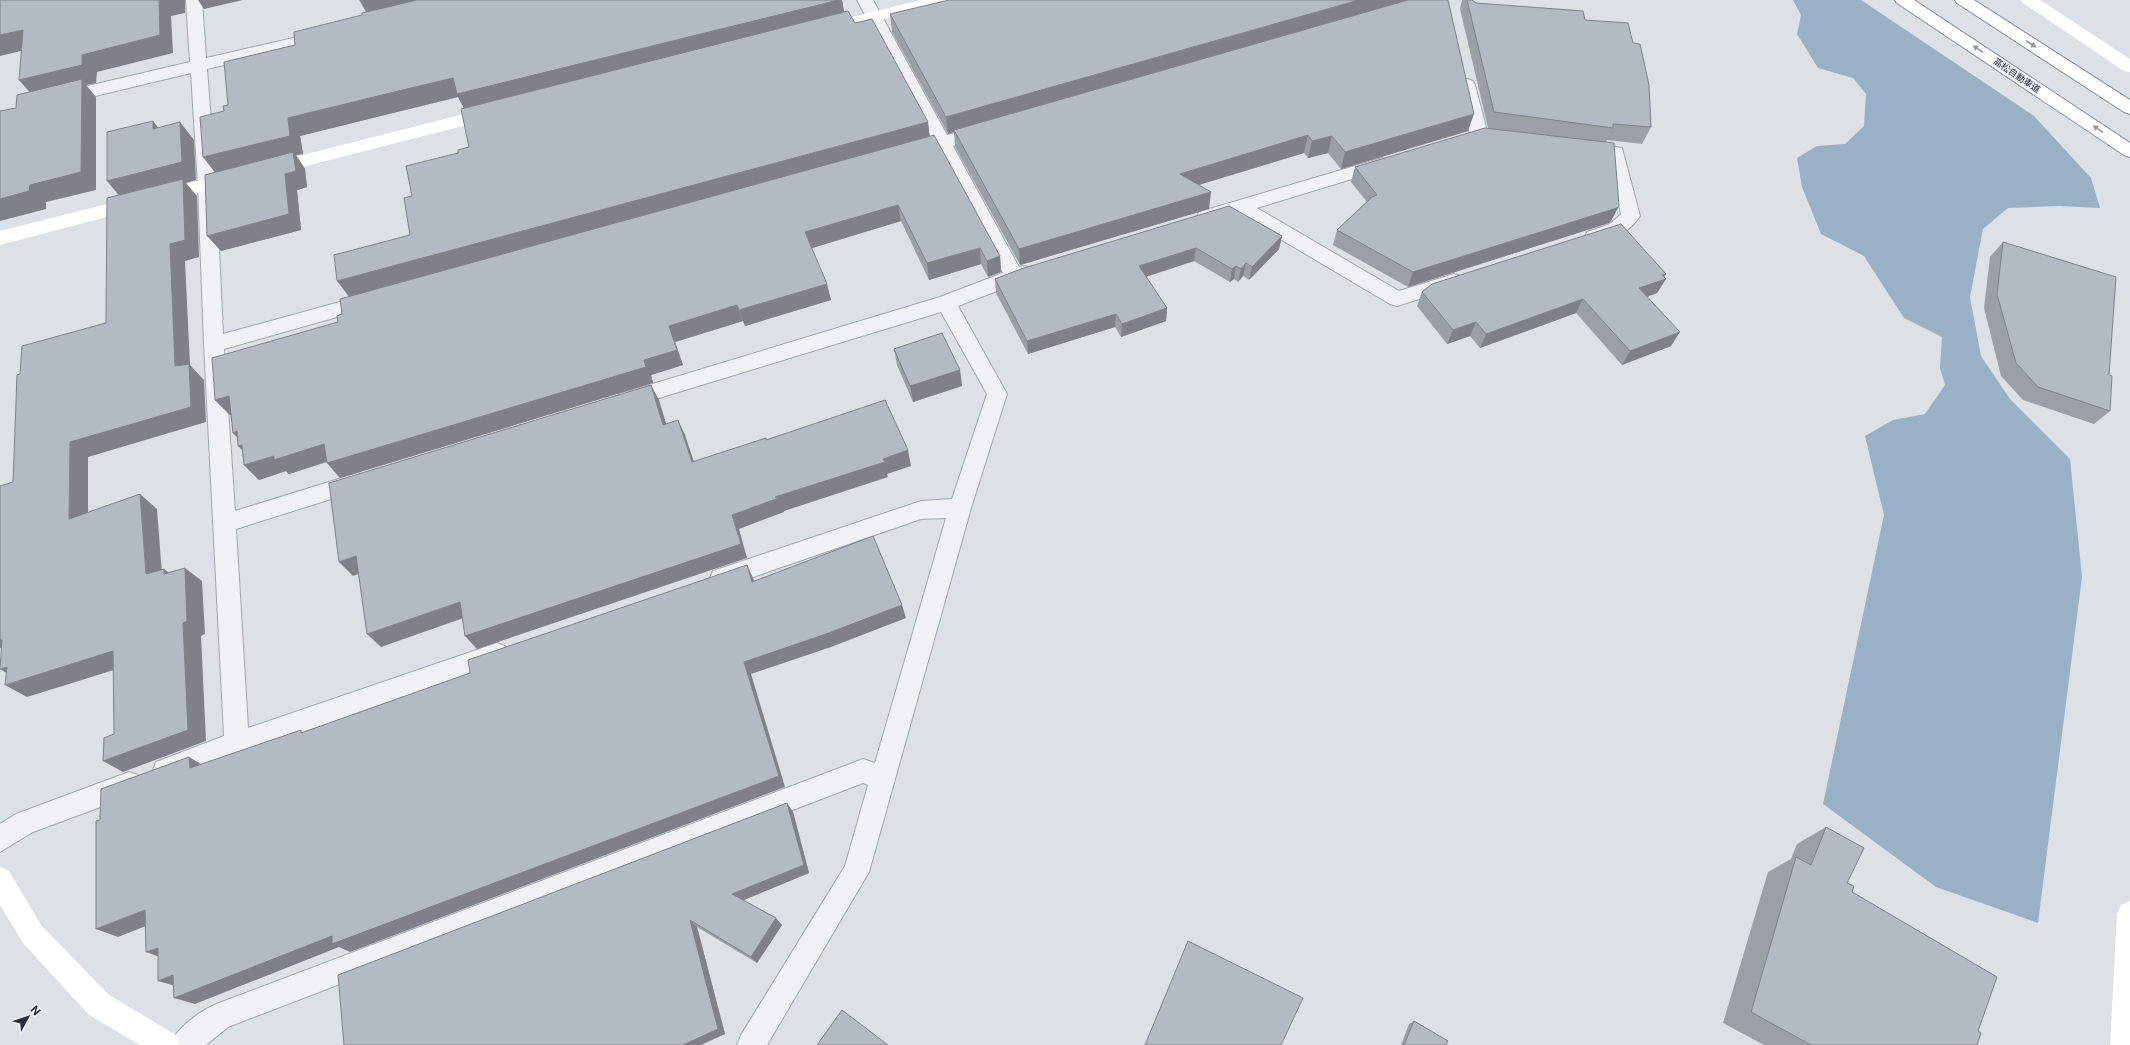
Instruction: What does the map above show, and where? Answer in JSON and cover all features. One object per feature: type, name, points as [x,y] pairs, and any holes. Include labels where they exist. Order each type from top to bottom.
[{"type":"main road","points":[[812,33],[941,0]]},
{"type":"main road","name":"高松自動車道","points":[[1904,0],[2130,151]]},
{"type":"main road","points":[[1963,0],[2130,108]]},
{"type":"main road","points":[[2029,0],[2130,67]]},
{"type":"main road","points":[[0,238],[510,109]]},
{"type":"main road","points":[[0,880],[32,934],[99,1005],[166,1045]]},
{"type":"main road","points":[[2124,1045],[2130,914]]},
{"type":"street","points":[[194,0],[200,66],[207,185],[214,344],[226,523],[237,743]]},
{"type":"street","points":[[865,0],[1014,276]]},
{"type":"street","points":[[46,102],[338,33]]},
{"type":"street","points":[[1463,67],[1479,137]]},
{"type":"street","points":[[888,157],[996,127]]},
{"type":"street","points":[[1570,146],[1616,152],[1631,216],[1617,229],[1579,241]]},
{"type":"street","points":[[1186,223],[1396,159]]},
{"type":"street","points":[[1239,206],[1397,299],[1473,275]]},
{"type":"street","points":[[605,407],[946,303],[1014,276],[1044,267]]},
{"type":"street","points":[[214,344],[383,297]]},
{"type":"street","points":[[751,1045],[856,872],[960,508],[997,394],[946,303]]},
{"type":"street","points":[[226,523],[377,476]]},
{"type":"street","points":[[703,584],[922,510],[960,508]]},
{"type":"street","points":[[0,839],[25,823],[237,743],[515,648]]},
{"type":"street","points":[[184,1045],[219,1017],[855,774],[863,771],[883,778]]},
{"type":"water","points":[[1793,0],[1861,0],[2034,116],[2091,178],[2100,208],[2059,206],[2008,208],[1983,229],[1970,297],[1981,356],[2010,399],[2070,459],[2082,577],[2038,923],[1936,887],[1823,804],[1884,515],[1865,436],[1893,420],[1925,414],[1945,385],[1940,368],[1942,337],[1904,318],[1864,256],[1821,234],[1802,187],[1797,158],[1817,146],[1845,144],[1864,126],[1866,94],[1853,78],[1818,68],[1797,34],[1801,15]]},
{"type":"building","points":[[0,0],[159,0],[160,35],[82,55],[82,65],[19,80],[23,30],[0,35]]},
{"type":"building","points":[[417,0],[839,0],[457,94],[453,78],[288,118],[290,136],[203,157],[200,117],[224,111],[223,106],[228,105],[224,62],[295,45],[294,32],[362,15],[362,13]]},
{"type":"building","points":[[949,0],[1359,0],[946,117],[890,14]]},
{"type":"building","points":[[1408,0],[1448,0],[1474,114],[1345,152],[1332,136],[1312,141],[1308,135],[1180,174],[1211,192],[1019,249],[954,130]]},
{"type":"building","points":[[1467,0],[1472,0],[1476,3],[1583,11],[1585,20],[1628,23],[1633,43],[1640,44],[1649,85],[1651,127],[1613,124],[1613,128],[1494,112]]},
{"type":"building","points":[[848,11],[855,23],[872,19],[928,122],[337,281],[334,255],[410,235],[404,198],[412,196],[406,166],[458,153],[458,150],[469,147],[461,109]]},
{"type":"building","points":[[82,79],[81,172],[30,185],[29,191],[0,199],[0,111],[16,108],[17,95]]},
{"type":"building","points":[[153,121],[153,129],[180,122],[182,162],[107,181],[107,132]]},
{"type":"building","points":[[1485,128],[1614,143],[1619,206],[1617,208],[1413,272],[1337,230],[1372,197],[1377,195],[1355,167]]},
{"type":"building","points":[[934,135],[1000,256],[987,261],[980,248],[927,263],[898,205],[805,232],[827,284],[739,310],[737,305],[669,326],[677,350],[644,360],[646,367],[327,463],[324,444],[274,460],[274,456],[244,465],[242,445],[238,446],[237,431],[233,433],[229,396],[215,400],[212,358],[338,322],[337,316],[342,314],[340,299]]},
{"type":"building","points":[[293,152],[296,171],[285,174],[289,214],[207,236],[205,175]]},
{"type":"building","points":[[183,179],[185,240],[170,244],[175,366],[189,364],[191,407],[70,442],[69,519],[140,494],[146,574],[164,569],[164,574],[185,568],[187,621],[183,623],[188,730],[103,761],[104,738],[114,734],[113,651],[5,685],[7,667],[0,669],[2,640],[0,640],[0,486],[13,482],[17,375],[20,374],[22,346],[106,323],[107,198]]},
{"type":"building","points":[[1229,206],[1282,236],[1252,267],[1246,263],[1241,269],[1236,266],[1232,269],[1196,248],[1139,266],[1167,308],[1122,324],[1116,314],[1027,341],[995,279],[1021,269]]},
{"type":"building","points":[[1621,224],[1666,274],[1662,275],[1666,279],[1639,288],[1680,332],[1630,351],[1583,299],[1486,334],[1476,322],[1453,330],[1422,292],[1432,284]]},
{"type":"building","points":[[2003,242],[2116,277],[2109,375],[2112,376],[2110,411],[2038,387],[2016,363],[1997,294]]},
{"type":"building","points":[[942,333],[960,370],[910,386],[894,349]]},
{"type":"building","points":[[651,385],[663,425],[678,420],[692,462],[766,438],[766,440],[885,400],[908,450],[883,459],[885,462],[775,497],[779,498],[732,515],[741,544],[465,636],[460,602],[367,634],[356,556],[339,562],[329,483]]},
{"type":"building","points":[[873,536],[902,605],[826,634],[744,662],[779,776],[332,944],[332,936],[174,998],[173,975],[158,981],[158,948],[146,952],[145,910],[96,929],[96,821],[100,820],[101,789],[189,757],[190,768],[301,730],[301,733],[470,673],[468,660],[747,565],[752,582]]},
{"type":"building","points":[[787,803],[804,865],[732,894],[776,918],[751,957],[690,920],[718,1029],[683,1045],[344,1045],[338,975]]},
{"type":"building","points":[[1826,827],[1864,848],[1847,883],[1854,886],[1852,892],[1997,977],[1978,1031],[1981,1033],[1977,1045],[1811,1045],[1751,1012],[1796,857],[1811,865]]},
{"type":"building","points":[[1188,941],[1303,998],[1281,1045],[1145,1045]]},
{"type":"building","points":[[842,1010],[888,1045],[817,1045]]},
{"type":"building","points":[[1414,1021],[1448,1041],[1446,1045],[1404,1045]]}]
